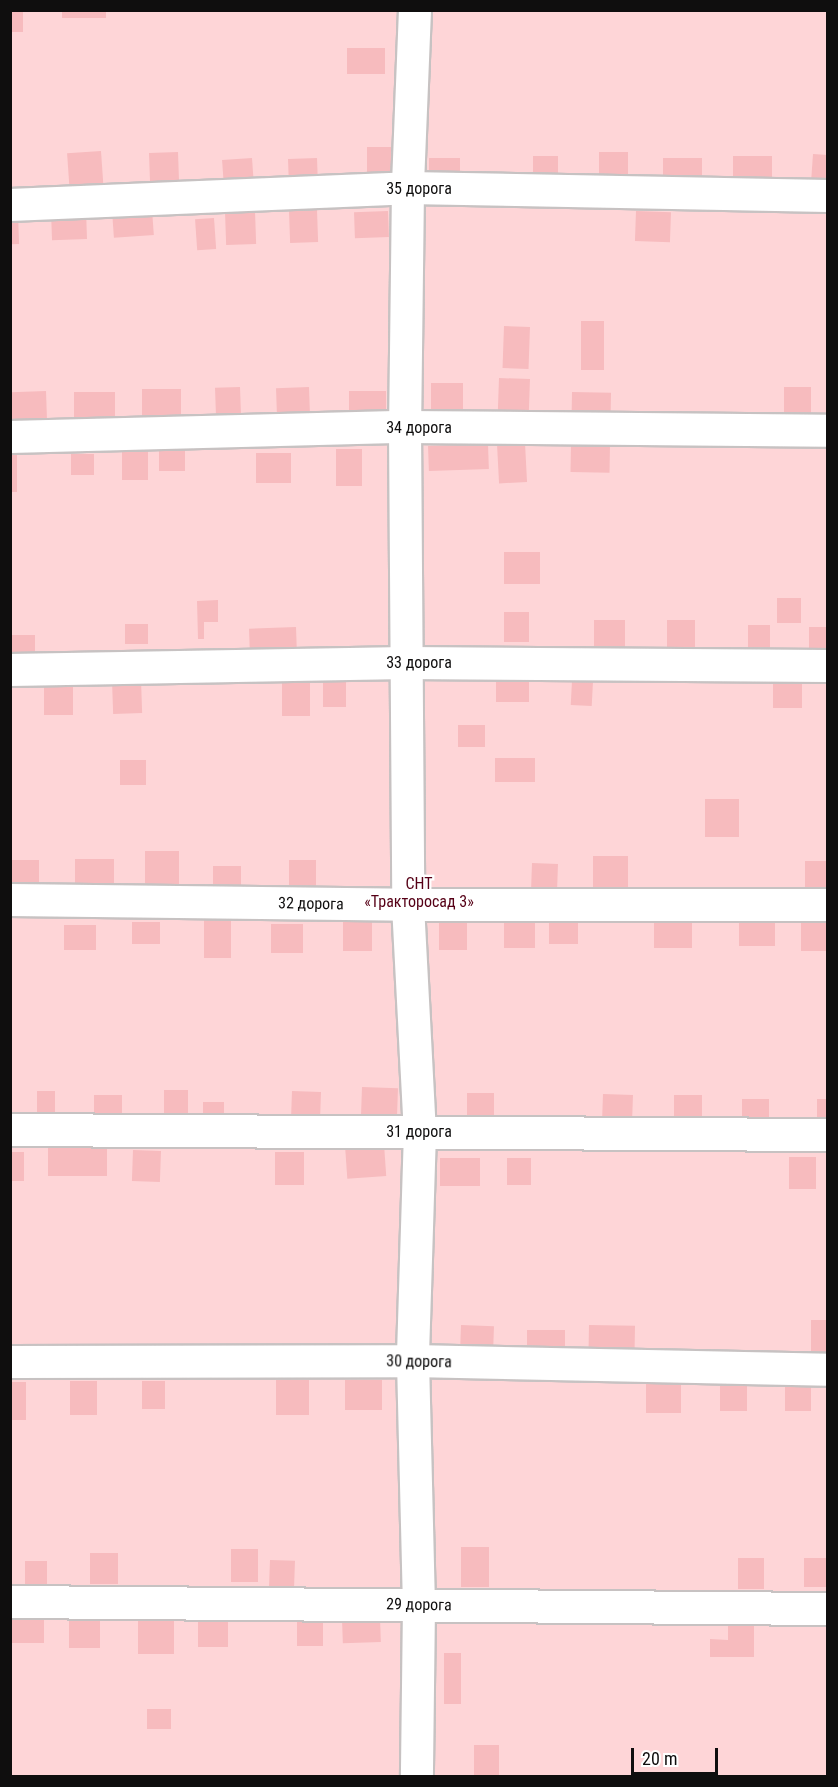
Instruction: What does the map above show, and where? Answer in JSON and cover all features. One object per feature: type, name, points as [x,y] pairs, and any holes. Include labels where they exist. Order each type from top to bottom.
[{"type":"street","points":[[415,10],[408,188],[405,427],[408,905],[420,1132],[413,1361],[419,1605],[417,1776]]},
{"type":"street","name":"35 дорога","points":[[10,205],[408,188],[828,196]]},
{"type":"street","name":"34 дорога","points":[[10,437],[405,427],[828,431]]},
{"type":"street","name":"33 дорога","points":[[10,670],[406,663],[828,666]]},
{"type":"street","name":"32 дорога","points":[[10,900],[408,905],[828,905]]},
{"type":"street","name":"31 дорога","points":[[10,1130],[828,1135]]},
{"type":"street","name":"30 дорога","points":[[10,1362],[413,1361],[828,1370]]},
{"type":"street","name":"29 дорога","points":[[10,1602],[828,1610]]},
{"type":"green space","name":"СНТ «Тракторосад 3»","points":[[11,11],[827,11],[827,1776],[11,1776]]},
{"type":"building","points":[[10,10],[23,10],[23,32],[10,32]]},
{"type":"building","points":[[62,10],[106,10],[106,18],[62,18]]},
{"type":"building","points":[[347,48],[385,48],[385,74],[347,74]]},
{"type":"building","points":[[367,147],[395,147],[395,181],[367,181]]},
{"type":"building","points":[[101,151],[103,183],[69,185],[67,153]]},
{"type":"building","points":[[178,152],[179,185],[150,186],[149,153]]},
{"type":"building","points":[[599,152],[628,152],[628,182],[599,182]]},
{"type":"building","points":[[813,154],[828,155],[826,189],[811,188]]},
{"type":"building","points":[[533,156],[558,156],[558,182],[533,182]]},
{"type":"building","points":[[733,156],[772,156],[772,188],[733,188]]},
{"type":"building","points":[[252,158],[254,188],[224,190],[222,160]]},
{"type":"building","points":[[317,158],[318,181],[289,182],[288,159]]},
{"type":"building","points":[[429,158],[460,158],[460,181],[429,181]]},
{"type":"building","points":[[663,158],[702,158],[702,187],[663,187]]},
{"type":"building","points":[[152,209],[154,235],[114,238],[112,212]]},
{"type":"building","points":[[86,210],[87,239],[52,240],[51,211]]},
{"type":"building","points":[[317,210],[318,242],[290,243],[289,211]]},
{"type":"building","points":[[255,211],[256,244],[226,245],[225,212]]},
{"type":"building","points":[[388,211],[389,237],[355,238],[354,212]]},
{"type":"building","points":[[636,211],[671,212],[670,242],[635,241]]},
{"type":"building","points":[[10,213],[18,213],[19,244],[11,244]]},
{"type":"building","points":[[214,218],[216,249],[197,250],[195,219]]},
{"type":"building","points":[[581,321],[604,321],[604,370],[581,370]]},
{"type":"building","points":[[504,326],[530,327],[529,369],[503,368]]},
{"type":"building","points":[[499,378],[530,379],[529,412],[498,411]]},
{"type":"building","points":[[431,383],[463,383],[463,416],[431,416]]},
{"type":"building","points":[[240,387],[241,419],[216,420],[215,388]]},
{"type":"building","points":[[309,387],[310,418],[277,419],[276,388]]},
{"type":"building","points":[[784,387],[811,387],[811,415],[784,415]]},
{"type":"building","points":[[142,389],[181,389],[181,423],[142,423]]},
{"type":"building","points":[[46,391],[47,426],[12,427],[11,392]]},
{"type":"building","points":[[349,391],[386,391],[386,415],[349,415]]},
{"type":"building","points":[[74,392],[115,392],[115,425],[74,425]]},
{"type":"building","points":[[572,392],[611,393],[611,419],[572,418]]},
{"type":"building","points":[[525,443],[527,482],[499,483],[497,444]]},
{"type":"building","points":[[488,444],[489,469],[429,471],[428,446]]},
{"type":"building","points":[[571,444],[610,445],[610,473],[571,472]]},
{"type":"building","points":[[159,445],[185,445],[185,471],[159,471]]},
{"type":"building","points":[[122,447],[148,447],[148,480],[122,480]]},
{"type":"building","points":[[336,449],[362,449],[362,486],[336,486]]},
{"type":"building","points":[[256,453],[291,453],[291,483],[256,483]]},
{"type":"building","points":[[71,454],[94,454],[94,475],[71,475]]},
{"type":"building","points":[[10,455],[17,455],[17,492],[10,492]]},
{"type":"building","points":[[504,552],[540,552],[540,584],[504,584]]},
{"type":"building","points":[[777,598],[801,598],[801,623],[777,623]]},
{"type":"building","points":[[218,600],[218,622],[204,622],[204,639],[198,639],[197,601]]},
{"type":"building","points":[[504,612],[529,612],[529,642],[504,642]]},
{"type":"building","points":[[594,620],[625,620],[625,648],[594,648]]},
{"type":"building","points":[[667,620],[695,620],[695,649],[667,649]]},
{"type":"building","points":[[125,624],[148,624],[148,644],[125,644]]},
{"type":"building","points":[[748,625],[770,625],[770,654],[748,654]]},
{"type":"building","points":[[296,627],[297,650],[250,652],[249,629]]},
{"type":"building","points":[[809,627],[828,627],[828,653],[809,653]]},
{"type":"building","points":[[11,635],[35,635],[35,654],[11,654]]},
{"type":"building","points":[[496,673],[529,673],[529,702],[496,702]]},
{"type":"building","points":[[323,676],[346,676],[346,707],[323,707]]},
{"type":"building","points":[[282,678],[310,678],[310,716],[282,716]]},
{"type":"building","points":[[773,679],[802,679],[802,708],[773,708]]},
{"type":"building","points":[[141,680],[142,713],[113,714],[112,681]]},
{"type":"building","points":[[572,681],[593,682],[592,706],[571,705]]},
{"type":"building","points":[[44,683],[73,683],[73,715],[44,715]]},
{"type":"building","points":[[458,725],[485,725],[485,747],[458,747]]},
{"type":"building","points":[[495,758],[535,758],[535,782],[495,782]]},
{"type":"building","points":[[120,760],[146,760],[146,785],[120,785]]},
{"type":"building","points":[[705,799],[739,799],[739,837],[705,837]]},
{"type":"building","points":[[145,851],[179,851],[179,887],[145,887]]},
{"type":"building","points":[[593,856],[628,856],[628,889],[593,889]]},
{"type":"building","points":[[75,859],[114,859],[114,890],[75,890]]},
{"type":"building","points":[[10,860],[39,860],[39,892],[10,892]]},
{"type":"building","points":[[289,860],[316,860],[316,891],[289,891]]},
{"type":"building","points":[[805,861],[828,861],[828,890],[805,890]]},
{"type":"building","points":[[532,863],[558,864],[557,892],[531,891]]},
{"type":"building","points":[[213,866],[241,866],[241,891],[213,891]]},
{"type":"building","points":[[204,917],[231,917],[231,958],[204,958]]},
{"type":"building","points":[[504,917],[535,917],[535,948],[504,948]]},
{"type":"building","points":[[549,917],[578,917],[578,944],[549,944]]},
{"type":"building","points":[[739,918],[775,918],[775,946],[739,946]]},
{"type":"building","points":[[801,918],[828,918],[828,951],[801,951]]},
{"type":"building","points":[[439,919],[467,919],[467,950],[439,950]]},
{"type":"building","points":[[654,919],[692,919],[692,948],[654,948]]},
{"type":"building","points":[[132,922],[160,922],[160,944],[132,944]]},
{"type":"building","points":[[343,922],[372,922],[372,951],[343,951]]},
{"type":"building","points":[[271,924],[303,924],[303,953],[271,953]]},
{"type":"building","points":[[64,925],[96,925],[96,950],[64,950]]},
{"type":"building","points":[[362,1087],[398,1088],[397,1122],[361,1121]]},
{"type":"building","points":[[164,1090],[188,1090],[188,1124],[164,1124]]},
{"type":"building","points":[[37,1091],[55,1091],[55,1121],[37,1121]]},
{"type":"building","points":[[292,1091],[321,1092],[320,1122],[291,1121]]},
{"type":"building","points":[[467,1093],[494,1093],[494,1126],[467,1126]]},
{"type":"building","points":[[603,1094],[633,1095],[632,1128],[602,1127]]},
{"type":"building","points":[[94,1095],[122,1095],[122,1125],[94,1125]]},
{"type":"building","points":[[674,1095],[702,1095],[702,1128],[674,1128]]},
{"type":"building","points":[[742,1099],[769,1099],[769,1125],[742,1125]]},
{"type":"building","points":[[817,1099],[828,1099],[828,1128],[817,1128]]},
{"type":"building","points":[[203,1102],[224,1102],[224,1128],[203,1128]]},
{"type":"building","points":[[384,1144],[386,1176],[347,1179],[345,1147]]},
{"type":"building","points":[[48,1148],[107,1148],[107,1176],[48,1176]]},
{"type":"building","points":[[133,1150],[161,1151],[160,1182],[132,1181]]},
{"type":"building","points":[[10,1152],[24,1152],[24,1181],[10,1181]]},
{"type":"building","points":[[275,1152],[304,1152],[304,1185],[275,1185]]},
{"type":"building","points":[[789,1157],[816,1157],[816,1189],[789,1189]]},
{"type":"building","points":[[440,1158],[480,1158],[480,1186],[440,1186]]},
{"type":"building","points":[[507,1158],[531,1158],[531,1185],[507,1185]]},
{"type":"building","points":[[811,1320],[828,1320],[828,1355],[811,1355]]},
{"type":"building","points":[[461,1325],[494,1326],[493,1355],[460,1354]]},
{"type":"building","points":[[589,1325],[635,1326],[635,1354],[589,1353]]},
{"type":"building","points":[[527,1330],[565,1330],[565,1355],[527,1355]]},
{"type":"building","points":[[276,1380],[309,1380],[309,1415],[276,1415]]},
{"type":"building","points":[[345,1380],[382,1380],[382,1410],[345,1410]]},
{"type":"building","points":[[70,1381],[97,1381],[97,1415],[70,1415]]},
{"type":"building","points":[[142,1381],[165,1381],[165,1409],[142,1409]]},
{"type":"building","points":[[720,1381],[747,1381],[747,1411],[720,1411]]},
{"type":"building","points":[[10,1382],[26,1382],[26,1420],[10,1420]]},
{"type":"building","points":[[646,1382],[681,1382],[681,1413],[646,1413]]},
{"type":"building","points":[[785,1382],[811,1382],[811,1411],[785,1411]]},
{"type":"building","points":[[461,1547],[489,1547],[489,1587],[461,1587]]},
{"type":"building","points":[[231,1549],[258,1549],[258,1582],[231,1582]]},
{"type":"building","points":[[90,1553],[118,1553],[118,1584],[90,1584]]},
{"type":"building","points":[[738,1558],[764,1558],[764,1589],[738,1589]]},
{"type":"building","points":[[804,1558],[828,1558],[828,1587],[804,1587]]},
{"type":"building","points":[[270,1560],[295,1561],[294,1587],[269,1586]]},
{"type":"building","points":[[25,1561],[47,1561],[47,1584],[25,1584]]},
{"type":"building","points":[[10,1612],[44,1612],[44,1643],[10,1643]]},
{"type":"building","points":[[728,1613],[754,1614],[754,1657],[710,1657],[710,1639],[728,1640]]},
{"type":"building","points":[[69,1615],[100,1615],[100,1648],[69,1648]]},
{"type":"building","points":[[297,1615],[323,1615],[323,1646],[297,1646]]},
{"type":"building","points":[[198,1616],[228,1616],[228,1647],[198,1647]]},
{"type":"building","points":[[138,1618],[174,1618],[174,1654],[138,1654]]},
{"type":"building","points":[[380,1618],[381,1642],[343,1643],[342,1619]]},
{"type":"building","points":[[444,1653],[461,1653],[461,1704],[444,1704]]},
{"type":"building","points":[[147,1709],[171,1709],[171,1729],[147,1729]]},
{"type":"building","points":[[474,1745],[499,1745],[499,1776],[474,1776]]}]
